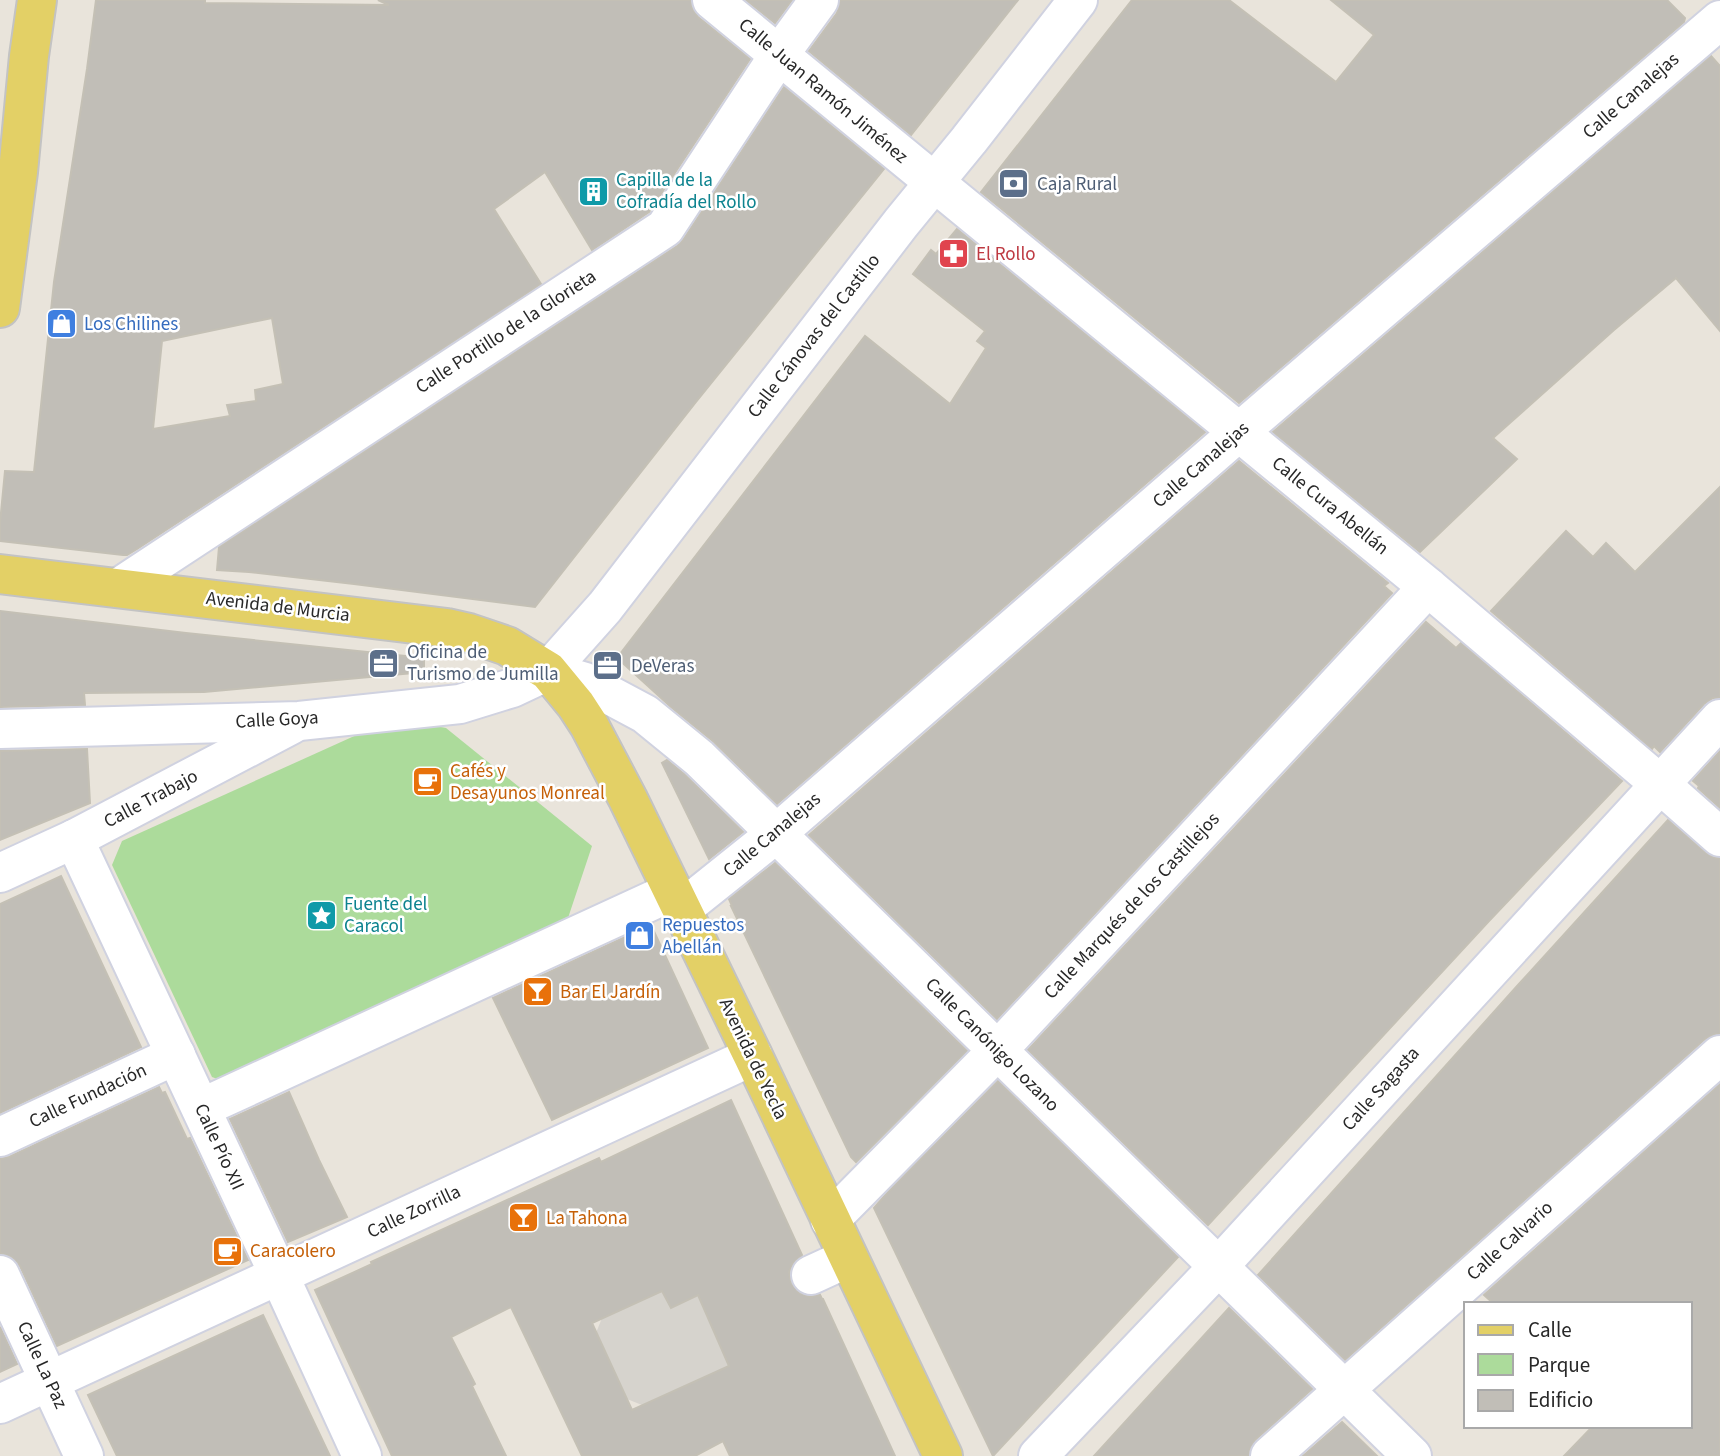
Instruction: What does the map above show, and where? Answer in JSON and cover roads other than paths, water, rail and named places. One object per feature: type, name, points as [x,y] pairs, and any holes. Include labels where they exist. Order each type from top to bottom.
[{"type":"main road","points":[[0,308],[37,0]]},
{"type":"main road","name":"Avenida de Murcia","points":[[0,574],[447,628],[507,646],[548,671]]},
{"type":"main road","name":"Avenida de Yecla","points":[[548,671],[589,725],[677,900],[943,1456]]},
{"type":"street","name":"Calle Juan Ramón Jiménez","points":[[712,0],[933,183]]},
{"type":"street","name":"Calle Portillo de la Glorieta","points":[[118,588],[665,228],[818,0]]},
{"type":"street","name":"Calle Cánovas del Castillo","points":[[548,671],[605,607],[1078,0]]},
{"type":"street","name":"Calle Canalejas","points":[[201,1108],[677,900],[777,833],[1712,19]]},
{"type":"street","name":"Calle Cura Abellán","points":[[933,183],[1428,587],[1720,837]]},
{"type":"street","name":"Calle Marqués de los Castillejos","points":[[830,1220],[997,1051],[1428,587]]},
{"type":"street","name":"Calle Goya","points":[[0,729],[299,721],[460,704],[512,688],[548,671]]},
{"type":"street","name":"Calle Canónigo Lozano","points":[[548,671],[584,682],[645,713],[699,758],[1412,1456]]},
{"type":"street","name":"Calle Sagasta","points":[[1038,1456],[1218,1267],[1720,719]]},
{"type":"street","name":"Calle Trabajo","points":[[0,873],[74,839],[299,721]]},
{"type":"street","name":"Calle Pío XII","points":[[74,839],[362,1456]]},
{"type":"street","name":"Calle Fundación","points":[[0,1137],[176,1055]]},
{"type":"street","name":"Calle Calvario","points":[[1270,1456],[1720,1055]]},
{"type":"street","name":"Calle Zorrilla","points":[[0,1404],[752,1056]]},
{"type":"street","points":[[811,1275],[848,1258]]},
{"type":"street","name":"Calle La Paz","points":[[0,1275],[84,1456]]},
{"type":"place","name":"Caja Rural","points":[[1014,184]]},
{"type":"place","name":"Capilla de la Cofradía del Rollo","points":[[593,191]]},
{"type":"place","name":"El Rollo","points":[[953,254]]},
{"type":"place","name":"Los Chilines","points":[[61,324]]},
{"type":"place","name":"Oficina de Turismo de Jumilla","points":[[384,663]]},
{"type":"place","name":"DeVeras","points":[[608,666]]},
{"type":"place","name":"Cafés y Desayunos Monreal","points":[[427,782]]},
{"type":"place","name":"Fuente del Caracol","points":[[321,915]]},
{"type":"place","name":"Repuestos Abellán","points":[[639,936]]},
{"type":"place","name":"Bar El Jardín","points":[[537,992]]},
{"type":"place","name":"La Tahona","points":[[523,1218]]},
{"type":"place","name":"Caracolero","points":[[227,1251]]}]
